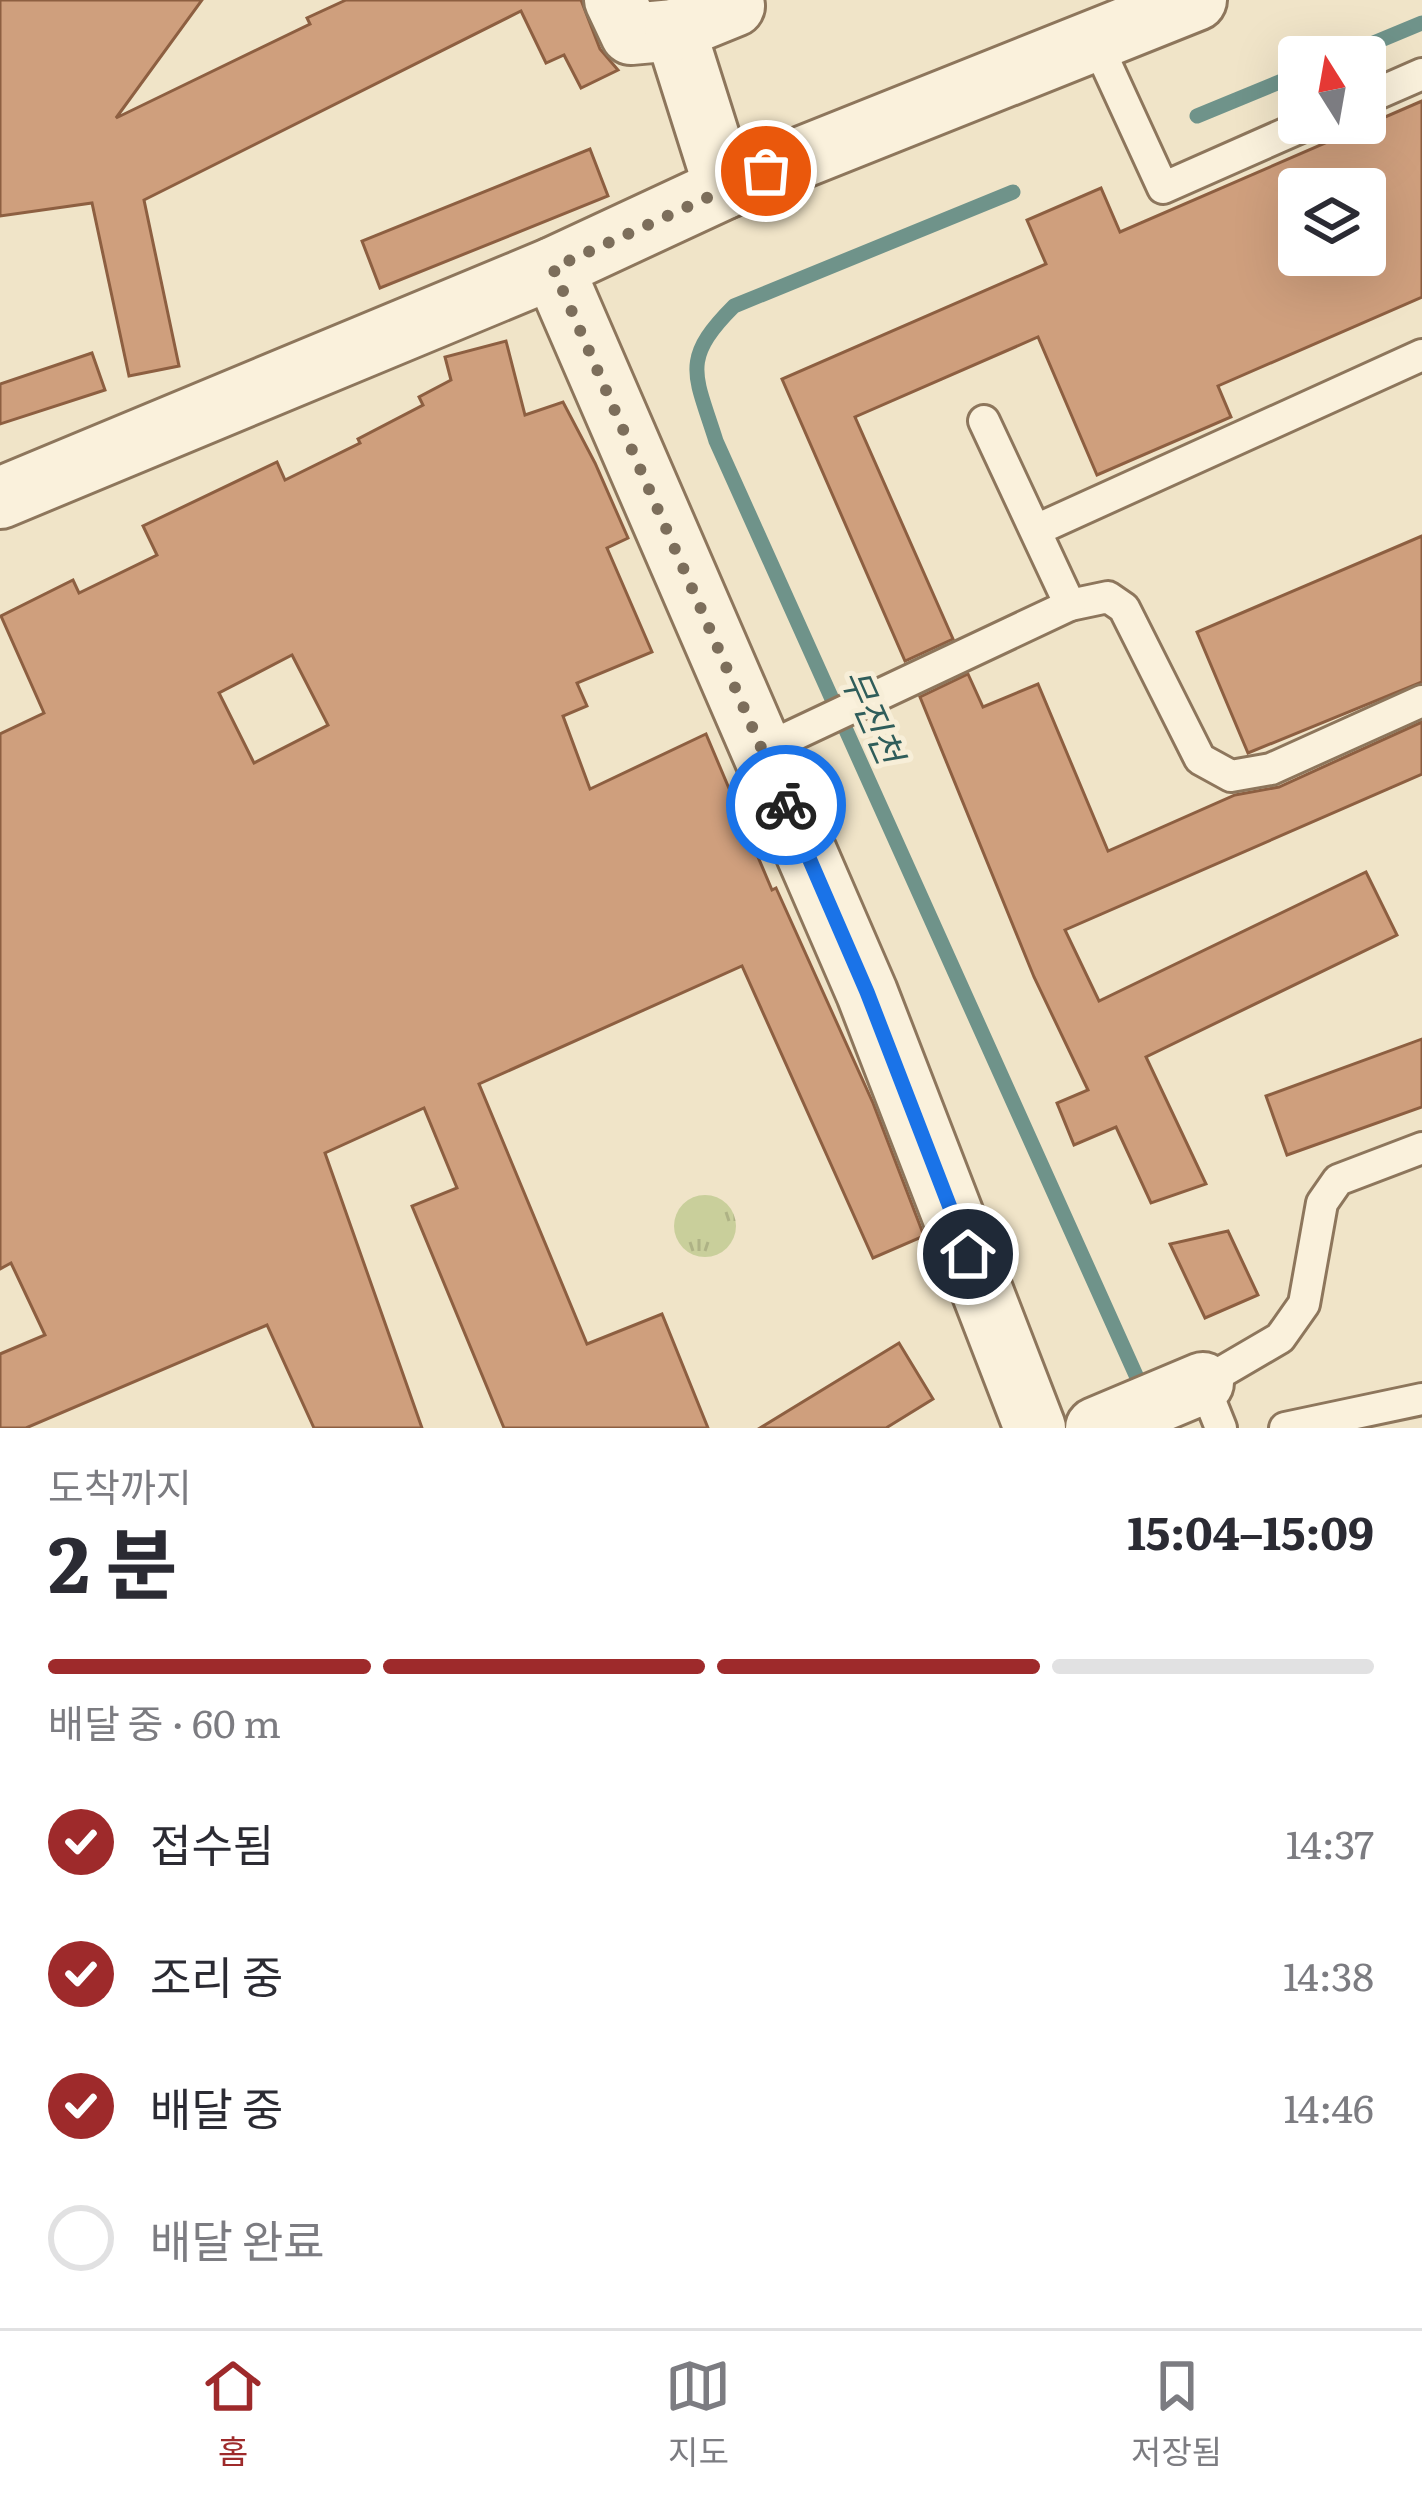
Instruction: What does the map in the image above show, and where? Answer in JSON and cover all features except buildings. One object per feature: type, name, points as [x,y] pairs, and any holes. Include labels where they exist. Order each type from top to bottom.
[{"type":"street","points":[[615,0],[631,34],[676,30],[734,7],[733,0]]},
{"type":"street","points":[[0,498],[553,268],[725,188],[1196,0]]},
{"type":"street","points":[[676,30],[725,188]]},
{"type":"street","points":[[553,268],[788,738],[867,992],[1035,1428]]},
{"type":"street","points":[[1106,1425],[1212,1406]]},
{"type":"lane","points":[[1095,40],[1163,188],[1278,137]]},
{"type":"lane","points":[[1386,90],[1422,74]]},
{"type":"lane","points":[[1036,530],[1422,355]]},
{"type":"lane","points":[[984,421],[1070,605]]},
{"type":"lane","points":[[788,738],[1070,605],[1108,597],[1124,608],[1200,759],[1231,776],[1271,769],[1422,701]]},
{"type":"lane","points":[[1212,1406],[1280,1339],[1304,1304],[1322,1203],[1338,1180],[1422,1148]]},
{"type":"lane","points":[[1285,1428],[1422,1399]]},
{"type":"green space","points":[[705,1195],[727,1204],[736,1226],[727,1248],[705,1257],[683,1248],[674,1226],[683,1204]]},
{"type":"waterway","name":"무진천","points":[[1386,38],[1422,23]]},
{"type":"waterway","name":"무진천","points":[[1197,116],[1278,83]]},
{"type":"waterway","name":"무진천","points":[[1013,192],[734,306],[705,340],[698,383],[716,441],[1144,1393]]},
{"type":"way so far","points":[[766,171],[553,268],[786,805]]},
{"type":"route","points":[[786,805],[867,992],[968,1254]]}]
